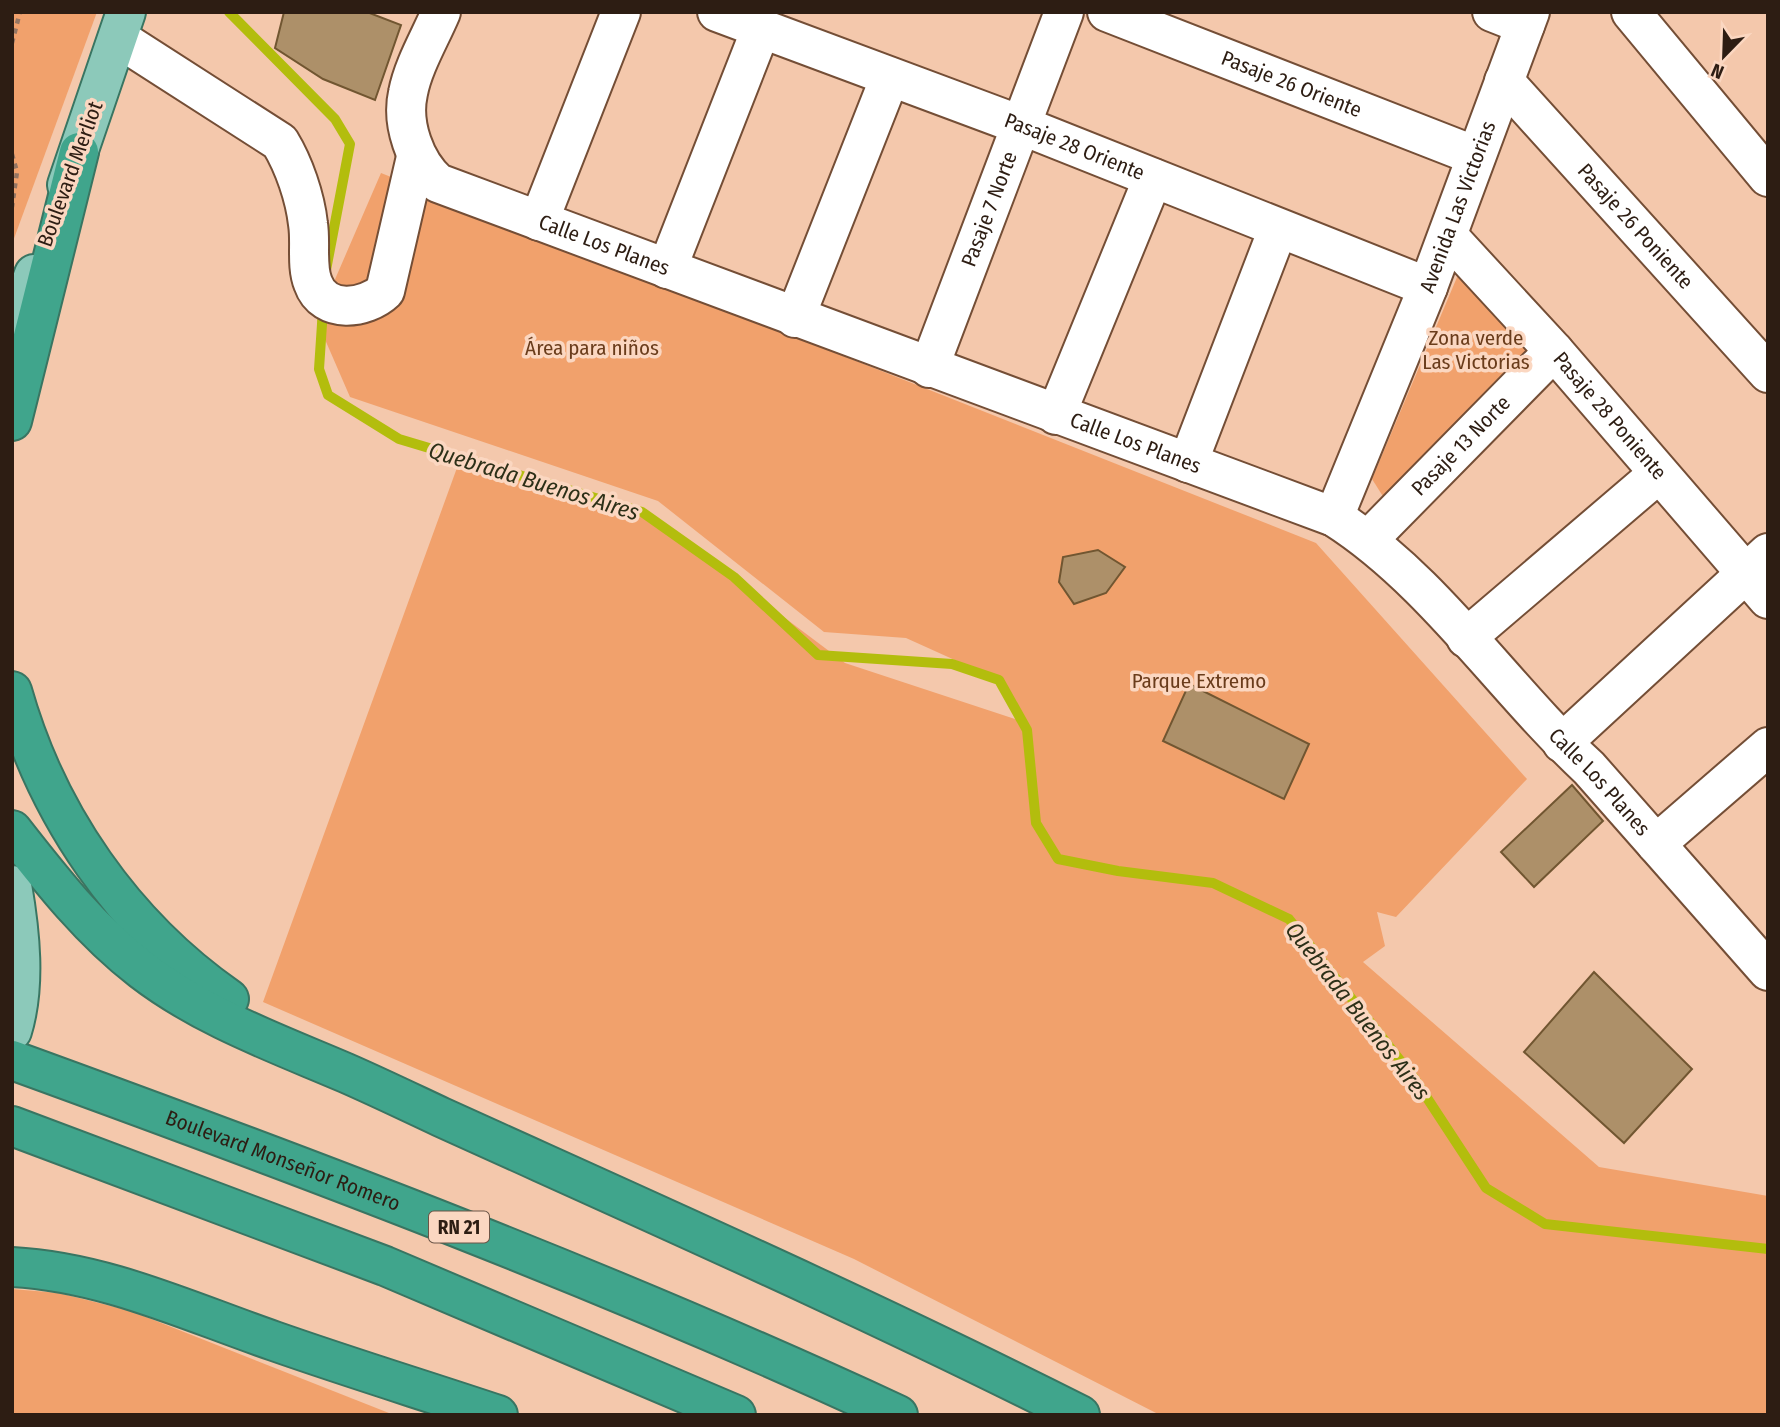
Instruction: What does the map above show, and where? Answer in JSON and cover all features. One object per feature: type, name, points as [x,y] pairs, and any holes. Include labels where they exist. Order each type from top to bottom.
[{"type":"highway","points":[[12,421],[79,152]]},
{"type":"highway","points":[[12,691],[45,785],[83,850],[146,928],[190,971],[346,1073]]},
{"type":"highway","points":[[12,830],[59,890],[141,970],[198,1007],[247,1032],[346,1073],[918,1333],[1080,1415]]},
{"type":"highway","name":"Boulevard Monseñor Romero","points":[[12,1060],[343,1181],[605,1285],[898,1415]]},
{"type":"highway","points":[[12,1126],[385,1266],[736,1415]]},
{"type":"highway","points":[[12,1267],[43,1269],[134,1289],[274,1341],[498,1415]]},
{"type":"main road","name":"Boulevard Merliot","points":[[12,334],[122,25]]},
{"type":"main road","points":[[12,885],[18,925],[20,992],[14,1026]]},
{"type":"street","name":"Calle Los Planes","points":[[441,12],[407,94],[410,137],[416,156],[426,173],[438,183],[1334,517],[1369,539],[1466,638],[1562,743],[1589,768],[1656,844],[1760,946]]},
{"type":"street","points":[[539,221],[621,12]]},
{"type":"street","name":"Pasaje 28 Oriente","points":[[717,12],[1023,126],[1428,288]]},
{"type":"street","name":"Pasaje 7 Norte","points":[[929,368],[1064,12]]},
{"type":"street","name":"Pasaje 26 Oriente","points":[[1107,12],[1476,156]]},
{"type":"street","points":[[1631,12],[1768,177]]},
{"type":"street","name":"Avenida Las Victorias","points":[[1334,517],[1448,236],[1504,81],[1516,16]]},
{"type":"street","points":[[122,25],[280,142],[289,158],[308,221],[312,283],[320,295],[333,304],[350,307],[376,300],[385,291],[416,156]]},
{"type":"street","points":[[667,269],[761,29]]},
{"type":"street","points":[[795,318],[890,77]]},
{"type":"street","name":"Pasaje 26 Poniente","points":[[1504,81],[1768,373]]},
{"type":"street","points":[[1056,415],[1153,178]]},
{"type":"street","points":[[1188,463],[1278,229]]},
{"type":"street","name":"Pasaje 28 Poniente","points":[[1448,236],[1554,351],[1658,474],[1760,575]]},
{"type":"street","name":"Pasaje 13 Norte","points":[[1369,539],[1554,351]]},
{"type":"street","points":[[1466,638],[1658,474]]},
{"type":"street","points":[[1562,743],[1760,575]]},
{"type":"street","points":[[1656,844],[1768,747]]},
{"type":"path","points":[[12,43],[20,12]]},
{"type":"path","points":[[12,154],[18,172],[12,207]]},
{"type":"green space","points":[[12,12],[97,12],[12,244]]},
{"type":"green space","points":[[381,173],[1316,543],[1527,779],[1396,917],[1377,912],[1385,946],[1363,962],[1599,1167],[1768,1196],[1768,1415],[1160,1415],[854,1259],[263,1002],[462,454],[648,515],[845,663],[1021,721],[999,680],[906,638],[824,632],[658,501],[350,397],[317,321]]},
{"type":"green space","name":"Zona verde Las Victorias","points":[[1463,263],[1542,353],[1384,498],[1372,479]]},
{"type":"green space","points":[[12,1289],[59,1293],[131,1311],[394,1415],[12,1415]]},
{"type":"building","points":[[284,12],[367,12],[401,25],[375,100],[323,79],[275,48]]},
{"type":"building","points":[[1098,550],[1125,567],[1106,593],[1074,604],[1059,582],[1063,557]]},
{"type":"building","points":[[1189,684],[1309,744],[1284,799],[1163,741]]},
{"type":"building","points":[[1572,785],[1603,821],[1534,887],[1501,852]]},
{"type":"building","points":[[1594,972],[1692,1069],[1624,1143],[1524,1052]]},
{"type":"waterway","name":"Quebrada Buenos Aires","points":[[229,12],[335,119],[350,144],[326,270]]},
{"type":"waterway","name":"Quebrada Buenos Aires","points":[[323,309],[319,369],[328,395],[399,439],[642,512],[734,577],[818,655],[952,664],[999,680],[1027,730],[1036,823],[1058,859],[1118,871],[1213,883],[1289,919],[1414,1078],[1486,1188],[1545,1224],[1768,1249]]},
{"type":"park label","name":"Área para niños","points":[[592,348]]},
{"type":"park label","name":"Parque Extremo","points":[[1199,681]]}]
